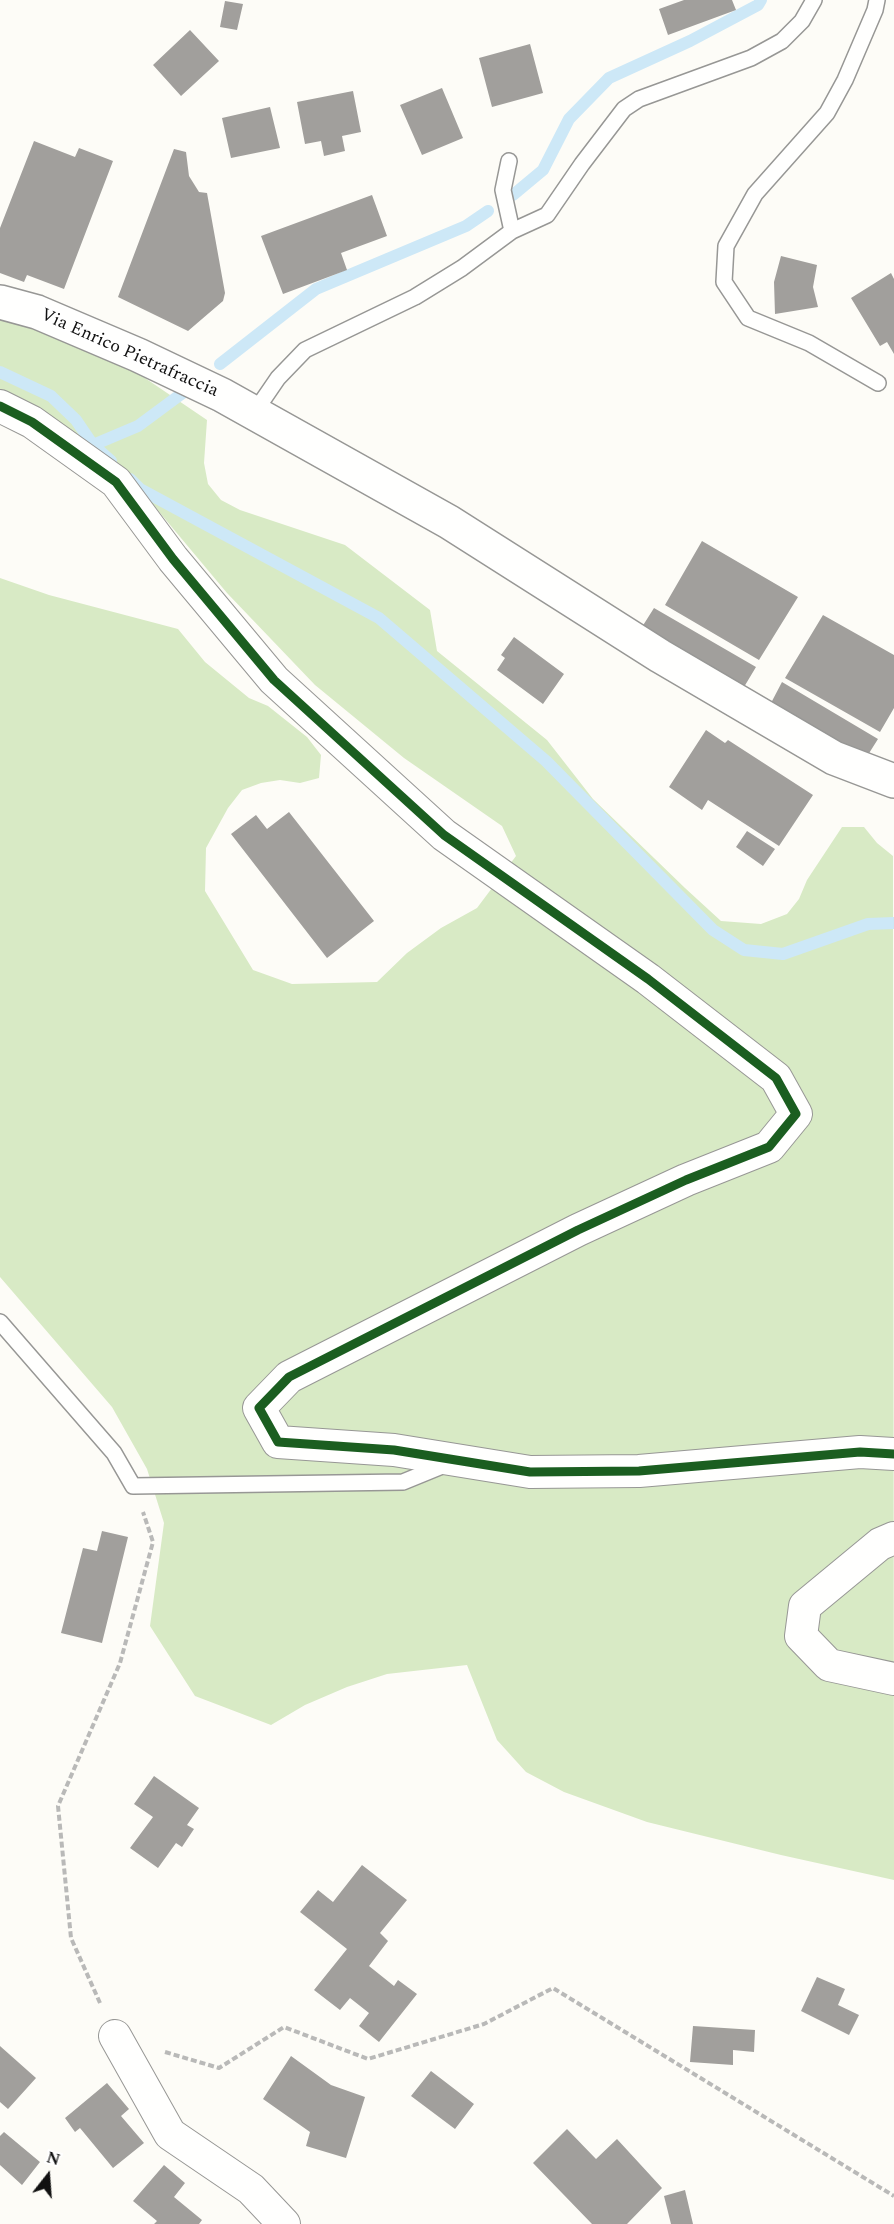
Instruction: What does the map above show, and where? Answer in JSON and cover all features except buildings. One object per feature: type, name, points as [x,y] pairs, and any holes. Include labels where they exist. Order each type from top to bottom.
[{"type":"street","name":"Via Enrico Pietrafraccia","points":[[0,302],[37,312],[138,355],[222,395],[449,522],[660,656],[834,758],[894,781]]},
{"type":"street","points":[[0,406],[32,422],[116,482],[173,559],[274,680],[444,835],[648,979],[776,1078],[796,1114],[769,1147],[686,1180],[578,1230],[289,1377],[259,1408],[278,1442],[394,1450],[530,1472],[639,1471],[860,1452],[894,1454]]},
{"type":"street","points":[[894,1538],[880,1544],[804,1606],[801,1636],[829,1665],[894,1679]]},
{"type":"street","points":[[115,2036],[170,2134],[251,2189],[284,2224]]},
{"type":"lane","points":[[254,413],[278,378],[305,350],[415,297],[462,268],[512,231],[547,216],[582,164],[624,109],[639,99],[751,58],[782,41],[802,21],[814,0]]},
{"type":"lane","points":[[877,0],[875,10],[844,81],[827,113],[755,194],[726,246],[724,282],[748,318],[809,343],[878,383]]},
{"type":"lane","points":[[509,161],[503,190],[512,231]]},
{"type":"lane","points":[[0,1322],[114,1454],[134,1486],[403,1482],[455,1460]]},
{"type":"path","points":[[134,1486],[153,1542],[120,1663],[58,1806],[71,1938],[115,2036],[219,2068],[284,2027],[368,2059],[484,2024],[553,1988],[894,2196]]},
{"type":"green space","points":[[0,317],[30,326],[139,374],[207,420],[204,463],[208,484],[221,500],[240,510],[345,545],[430,610],[437,651],[547,740],[593,799],[721,921],[761,924],[787,914],[799,899],[807,880],[842,827],[864,827],[877,843],[893,856],[894,1880],[647,1822],[564,1792],[526,1772],[497,1740],[467,1665],[387,1674],[347,1687],[305,1705],[271,1725],[195,1696],[150,1626],[164,1523],[147,1469],[112,1407],[0,1277],[0,578],[49,595],[178,629],[205,662],[249,698],[268,706],[307,737],[321,755],[319,778],[300,783],[280,780],[261,783],[242,790],[228,808],[206,848],[205,891],[253,970],[292,984],[377,982],[407,953],[441,928],[477,908],[516,856],[502,826],[404,758],[315,685],[227,593],[150,501],[67,428],[0,390]]},
{"type":"waterway","points":[[513,195],[543,170],[569,119],[609,78],[690,41],[758,5],[761,0]]},
{"type":"waterway","points":[[220,364],[316,289],[466,226],[488,211]]},
{"type":"waterway","points":[[0,372],[51,396],[76,420],[93,445],[111,461]]},
{"type":"waterway","points":[[93,445],[138,426],[188,389]]},
{"type":"waterway","points":[[130,479],[140,489],[379,618],[546,761],[713,930],[744,950],[783,954],[868,924],[894,923]]},
{"type":"cycle path","points":[[0,406],[32,422],[116,482],[173,559],[274,680],[444,835],[648,979],[776,1078],[796,1114],[769,1147],[686,1180],[578,1230],[289,1377],[259,1408],[278,1442],[394,1450],[530,1472],[639,1471],[860,1452],[894,1454]]}]
